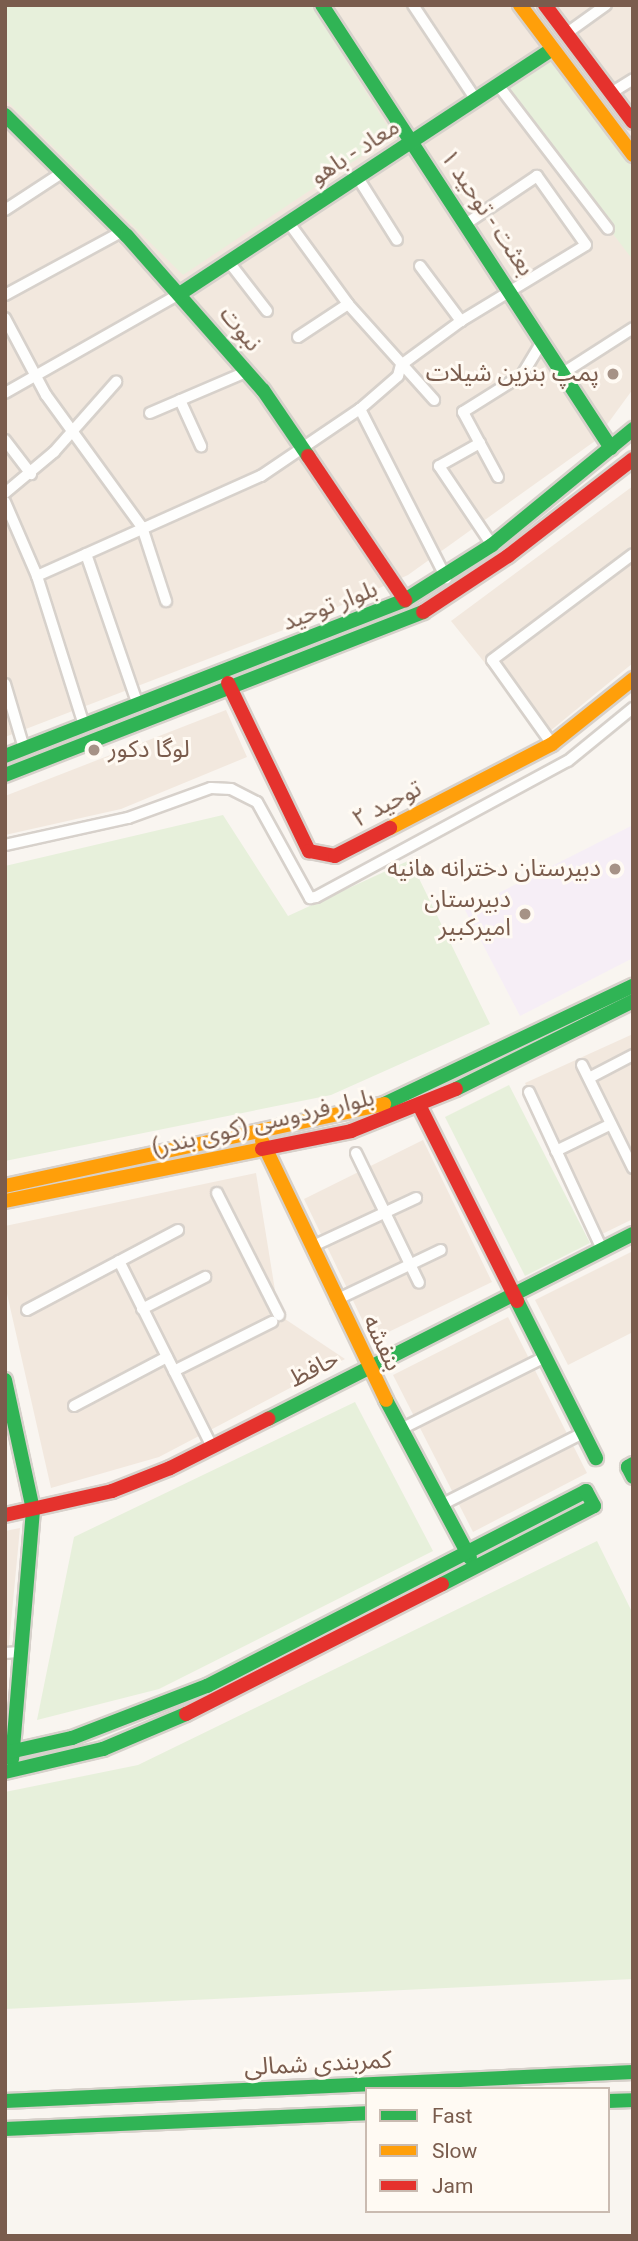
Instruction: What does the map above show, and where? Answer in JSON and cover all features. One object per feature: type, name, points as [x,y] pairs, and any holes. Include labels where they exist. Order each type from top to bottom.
[{"type":"main road","name":"بعثت - توحید ۱","points":[[322,5],[411,142],[512,289],[542,342],[611,448]]},
{"type":"main road","points":[[520,5],[633,155]]},
{"type":"main road","points":[[545,5],[633,122]]},
{"type":"main road","name":"معاد - باهو","points":[[181,293],[552,49]]},
{"type":"main road","name":"نبوت","points":[[5,115],[181,293],[246,372],[304,449],[405,600]]},
{"type":"main road","name":"بلوار توحید","points":[[5,756],[405,600],[446,578],[492,545],[633,429]]},
{"type":"main road","name":"بلوار توحید","points":[[5,775],[409,621],[509,556],[633,459]]},
{"type":"main road","name":"توحید ۲","points":[[223,672],[303,841],[309,851],[321,856],[335,856],[552,744],[633,679]]},
{"type":"main road","name":"بلوار فردوسی (کوی بندر)","points":[[5,1201],[351,1131],[420,1107],[583,1018],[633,986]]},
{"type":"main road","name":"بلوار فردوسی (کوی بندر)","points":[[5,1186],[363,1112],[413,1093],[583,1018],[633,1002]]},
{"type":"main road","points":[[420,1107],[596,1458]]},
{"type":"main road","name":"بنفشه","points":[[259,1133],[368,1366],[475,1568]]},
{"type":"main road","name":"حافظ","points":[[5,1515],[112,1491],[212,1447],[633,1234]]},
{"type":"main road","points":[[5,1380],[8,1411],[33,1510],[21,1652],[9,1752],[8,1771],[103,1749],[159,1728],[594,1506],[586,1491],[207,1686],[72,1738],[9,1752]]},
{"type":"main road","name":"کمربندی شمالی","points":[[5,2101],[633,2071]]},
{"type":"main road","points":[[610,2101],[633,2100]]},
{"type":"main road","points":[[5,2129],[365,2113]]},
{"type":"street","points":[[412,5],[476,100]]},
{"type":"street","points":[[567,33],[601,6]]},
{"type":"street","points":[[611,93],[633,79]]},
{"type":"street","points":[[498,85],[608,229]]},
{"type":"street","points":[[5,209],[63,172]]},
{"type":"street","points":[[37,576],[142,527],[204,504],[304,449],[360,409],[398,376],[401,365],[461,321],[586,245],[537,176],[467,223]]},
{"type":"street","points":[[358,178],[397,240]]},
{"type":"street","points":[[289,223],[348,304],[433,400]]},
{"type":"street","points":[[5,295],[123,232]]},
{"type":"street","points":[[229,262],[267,311]]},
{"type":"street","points":[[420,267],[461,321]]},
{"type":"street","points":[[5,393],[36,378],[181,293]]},
{"type":"street","points":[[298,337],[348,304]]},
{"type":"street","points":[[5,318],[36,378],[142,527],[166,601]]},
{"type":"street","points":[[563,373],[633,328]]},
{"type":"street","points":[[498,477],[463,412],[522,375],[542,342]]},
{"type":"street","points":[[150,412],[246,372]]},
{"type":"street","points":[[5,493],[32,474],[116,382]]},
{"type":"street","points":[[180,400],[201,446]]},
{"type":"street","points":[[360,409],[446,578]]},
{"type":"street","points":[[5,440],[32,474]]},
{"type":"street","points":[[480,443],[439,466],[492,545]]},
{"type":"street","points":[[5,502],[37,576],[84,725]]},
{"type":"street","points":[[86,554],[138,705]]},
{"type":"street","points":[[552,744],[492,660],[633,554]]},
{"type":"street","points":[[5,684],[24,748]]},
{"type":"street","points":[[5,845],[128,818],[211,788],[231,789],[257,802],[310,898],[316,898],[568,761],[633,708]]},
{"type":"street","points":[[589,1078],[633,1055]]},
{"type":"street","points":[[582,1065],[633,1168]]},
{"type":"street","points":[[413,1093],[420,1107]]},
{"type":"street","points":[[528,1093],[602,1249]]},
{"type":"street","points":[[556,1150],[611,1124]]},
{"type":"street","points":[[621,1143],[633,1137]]},
{"type":"street","points":[[356,1153],[419,1283]]},
{"type":"street","points":[[174,1371],[275,1319],[218,1193]]},
{"type":"street","points":[[311,1247],[416,1198]]},
{"type":"street","points":[[27,1310],[178,1230]]},
{"type":"street","points":[[336,1300],[441,1250]]},
{"type":"street","points":[[119,1261],[212,1447]]},
{"type":"street","points":[[142,1309],[205,1277]]},
{"type":"street","points":[[74,1406],[167,1357]]},
{"type":"street","points":[[401,1429],[545,1357]]},
{"type":"street","points":[[441,1505],[583,1433]]},
{"type":"street","points":[[5,1653],[21,1652]]},
{"type":"shaded area","points":[[5,5],[633,5],[633,389],[595,441],[408,575],[307,621],[5,737]]},
{"type":"shaded area","points":[[633,486],[633,663],[544,736],[451,621]]},
{"type":"shaded area","points":[[226,710],[247,757],[121,809],[5,835],[5,796]]},
{"type":"shaded area","points":[[633,825],[633,958],[520,1016],[465,910]]},
{"type":"shaded area","points":[[633,1034],[633,1219],[598,1236],[525,1083]]},
{"type":"shaded area","points":[[423,1140],[492,1282],[372,1340],[304,1199]]},
{"type":"shaded area","points":[[256,1173],[279,1315],[345,1359],[159,1457],[51,1488],[5,1285],[5,1226]]},
{"type":"shaded area","points":[[633,1251],[633,1332],[568,1365],[535,1300]]},
{"type":"shaded area","points":[[508,1317],[587,1473],[473,1532],[393,1375]]},
{"type":"shaded area","points":[[20,1528],[5,1686],[5,1531]]},
{"type":"green space","points":[[5,5],[311,5],[393,135],[183,275],[5,99]]},
{"type":"green space","points":[[550,61],[633,169],[633,260],[504,92]]},
{"type":"green space","points":[[223,815],[288,916],[410,860],[490,1024],[331,1095],[5,1161],[5,866]]},
{"type":"green space","points":[[509,1085],[590,1243],[525,1276],[445,1117]]},
{"type":"green space","points":[[355,1402],[433,1551],[159,1689],[37,1720],[74,1537]]},
{"type":"green space","points":[[597,1541],[633,1614],[633,1979],[5,2009],[5,1792],[138,1765]]},
{"type":"traffic: fast","points":[[322,5],[611,448]]},
{"type":"traffic: fast","points":[[181,293],[552,49]]},
{"type":"traffic: fast","points":[[5,115],[127,236],[263,390],[308,456]]},
{"type":"traffic: fast","points":[[5,756],[405,600],[492,545],[633,429]]},
{"type":"traffic: fast","points":[[5,775],[423,612]]},
{"type":"traffic: fast","points":[[384,1104],[633,986]]},
{"type":"traffic: fast","points":[[456,1089],[633,1001]]},
{"type":"traffic: fast","points":[[268,1419],[633,1234]]},
{"type":"traffic: fast","points":[[517,1301],[596,1458]]},
{"type":"traffic: fast","points":[[5,1380],[33,1510],[12,1759]]},
{"type":"traffic: fast","points":[[386,1400],[470,1558]]},
{"type":"traffic: fast","points":[[633,1464],[628,1467],[633,1477]]},
{"type":"traffic: fast","points":[[5,1753],[72,1738],[207,1686],[586,1491],[594,1506],[442,1584]]},
{"type":"traffic: fast","points":[[5,1772],[103,1749],[186,1714]]},
{"type":"traffic: fast","points":[[5,2101],[633,2072]]},
{"type":"traffic: fast","points":[[610,2101],[633,2100]]},
{"type":"traffic: fast","points":[[5,2129],[365,2113]]},
{"type":"traffic: slow","points":[[520,5],[633,155]]},
{"type":"traffic: slow","points":[[390,828],[552,744],[633,679]]},
{"type":"traffic: slow","points":[[5,1186],[384,1104]]},
{"type":"traffic: slow","points":[[262,1141],[386,1400]]},
{"type":"traffic: slow","points":[[5,1201],[262,1149]]},
{"type":"traffic: jam","points":[[545,5],[633,122]]},
{"type":"traffic: jam","points":[[308,456],[405,600]]},
{"type":"traffic: jam","points":[[423,612],[508,556],[633,459]]},
{"type":"traffic: jam","points":[[228,683],[309,851],[335,856],[390,828]]},
{"type":"traffic: jam","points":[[262,1149],[351,1131],[456,1089]]},
{"type":"traffic: jam","points":[[420,1107],[517,1301]]},
{"type":"traffic: jam","points":[[5,1515],[112,1491],[170,1468],[268,1419]]},
{"type":"traffic: jam","points":[[186,1714],[442,1584]]},
{"type":"place","name":"پمپ بنزین شیلات","points":[[613,374]]},
{"type":"place","name":"لوگا دکور","points":[[94,750]]},
{"type":"place","name":"دبیرستان دخترانه هانیه","points":[[615,869]]},
{"type":"place","name":"دبیرستان امیرکبیر","points":[[525,914]]}]
